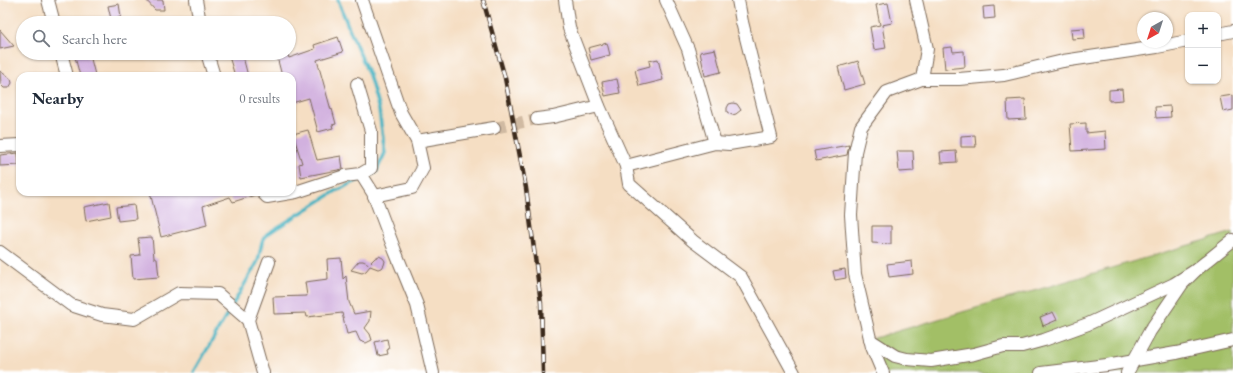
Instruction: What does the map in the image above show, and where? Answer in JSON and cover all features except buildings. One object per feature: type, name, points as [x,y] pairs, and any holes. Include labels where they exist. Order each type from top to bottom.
[{"type":"street","points":[[48,0],[52,16]]},
{"type":"street","points":[[196,0],[199,16]]},
{"type":"street","points":[[362,0],[401,113],[417,141],[423,168],[412,188],[374,196]]},
{"type":"street","points":[[565,0],[569,28],[599,106],[626,166],[629,184],[693,241],[741,277],[794,373]]},
{"type":"street","points":[[666,0],[688,48],[715,143]]},
{"type":"street","points":[[626,166],[715,143],[729,144],[771,137],[742,22],[738,0]]},
{"type":"street","points":[[916,0],[927,50],[922,79]]},
{"type":"street","points":[[1221,33],[1233,31]]},
{"type":"street","points":[[884,373],[870,340],[855,266],[851,215],[855,152],[861,127],[887,92],[922,79],[959,79],[1004,74],[1063,60],[1185,42]]},
{"type":"street","points":[[63,60],[66,72]]},
{"type":"street","points":[[209,60],[213,72]]},
{"type":"street","points":[[357,84],[371,131],[371,168],[363,178]]},
{"type":"street","points":[[537,119],[599,106]]},
{"type":"street","points":[[417,141],[494,128]]},
{"type":"street","points":[[0,146],[16,145]]},
{"type":"street","points":[[296,192],[345,176],[363,178]]},
{"type":"street","points":[[363,178],[374,196],[417,305],[433,373]]},
{"type":"street","points":[[1128,373],[1150,332],[1182,284],[1196,270],[1233,240]]},
{"type":"street","points":[[0,252],[71,305],[102,315],[134,319],[179,293],[218,294],[248,320],[263,373]]},
{"type":"street","points":[[248,320],[269,262]]},
{"type":"street","points":[[870,340],[895,356],[907,359],[931,361],[974,354],[1003,346],[1022,346],[1044,340],[1088,324],[1174,284],[1196,270]]},
{"type":"street","points":[[1041,373],[1107,365],[1176,353],[1233,340]]},
{"type":"green space","points":[[1233,232],[1233,373],[883,373],[871,339]]},
{"type":"waterway","points":[[338,0],[369,75],[379,110],[385,153],[376,172],[368,176]]},
{"type":"waterway","points":[[194,372],[258,261],[262,242],[267,234],[336,191],[361,179]]},
{"type":"tunnel","points":[[494,128],[537,119]]},
{"type":"railway","points":[[483,0],[505,78],[526,188],[541,303],[543,373]]}]
